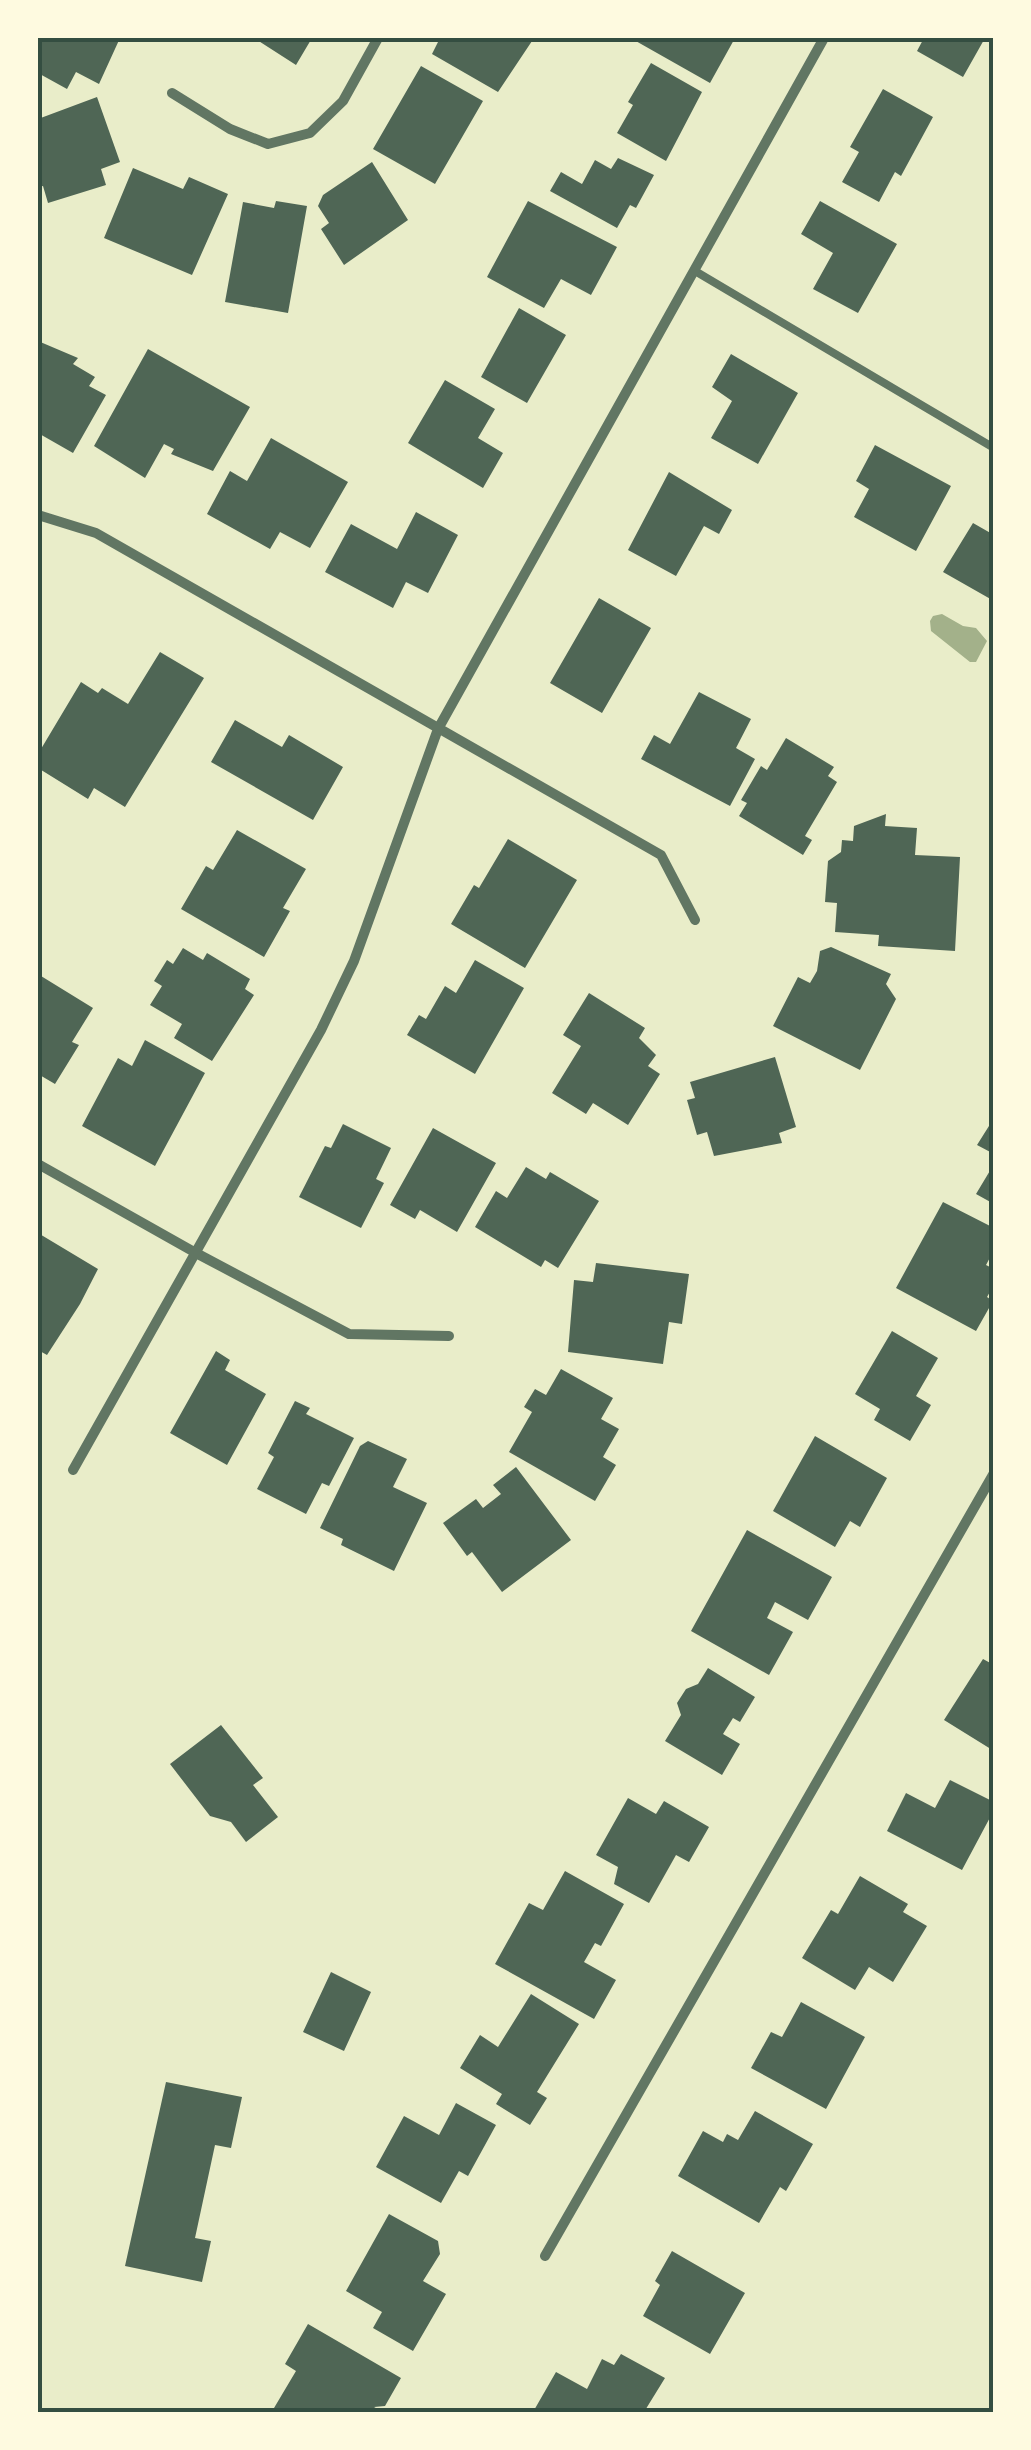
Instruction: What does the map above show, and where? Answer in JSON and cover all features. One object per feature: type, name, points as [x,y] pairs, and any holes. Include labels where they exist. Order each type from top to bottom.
[{"type":"street","points":[[172,93],[230,129],[268,144],[282,141],[310,133],[342,101],[378,38]]},
{"type":"street","points":[[73,1470],[321,1030],[354,961],[438,729],[824,38]]},
{"type":"street","points":[[38,515],[96,533],[660,855],[694,920]]},
{"type":"street","points":[[38,1164],[348,1334],[449,1336]]},
{"type":"street","points":[[546,2256],[994,1473]]},
{"type":"lane","points":[[695,271],[994,448]]},
{"type":"path","points":[[990,2412],[994,2406]]},
{"type":"shaded area","points":[[942,614],[963,626],[976,628],[987,641],[976,662],[970,662],[931,631],[933,616]]},
{"type":"building","points":[[38,38],[120,38],[99,84],[76,72],[67,89],[38,73]]},
{"type":"building","points":[[254,38],[312,38],[296,65]]},
{"type":"building","points":[[440,38],[534,38],[498,92],[432,54]]},
{"type":"building","points":[[635,38],[735,38],[710,83]]},
{"type":"building","points":[[924,38],[985,38],[963,77],[917,51]]},
{"type":"building","points":[[651,63],[702,92],[666,161],[617,133],[633,105],[628,102]]},
{"type":"building","points":[[421,66],[483,101],[435,184],[373,149]]},
{"type":"building","points":[[883,89],[933,117],[901,176],[895,172],[879,202],[842,182],[859,152],[850,147]]},
{"type":"building","points":[[97,97],[120,162],[101,169],[106,185],[48,203],[43,186],[38,187],[38,119]]},
{"type":"building","points":[[618,158],[654,175],[636,208],[630,205],[617,228],[550,191],[561,172],[582,184],[595,160],[611,169]]},
{"type":"building","points":[[372,162],[408,220],[344,265],[321,229],[329,223],[318,206],[323,195]]},
{"type":"building","points":[[133,168],[183,189],[189,177],[228,194],[192,275],[104,238]]},
{"type":"building","points":[[276,201],[307,206],[288,313],[225,302],[243,202],[274,208]]},
{"type":"building","points":[[528,201],[617,247],[591,295],[561,279],[544,308],[487,277]]},
{"type":"building","points":[[820,201],[897,244],[858,313],[813,289],[833,253],[801,234]]},
{"type":"building","points":[[519,308],[566,335],[527,403],[481,377]]},
{"type":"building","points":[[38,341],[78,358],[73,364],[95,377],[89,386],[106,395],[73,453],[38,433]]},
{"type":"building","points":[[148,349],[250,407],[213,471],[171,454],[174,449],[164,444],[145,478],[94,446]]},
{"type":"building","points":[[731,354],[798,393],[758,464],[711,438],[732,401],[712,387]]},
{"type":"building","points":[[445,380],[495,409],[478,438],[503,453],[483,488],[408,443]]},
{"type":"building","points":[[271,438],[348,482],[310,548],[280,532],[270,549],[207,514],[230,471],[247,481]]},
{"type":"building","points":[[875,445],[951,486],[916,551],[854,517],[869,489],[856,481]]},
{"type":"building","points":[[669,472],[732,510],[719,534],[704,526],[676,576],[628,550]]},
{"type":"building","points":[[416,512],[458,535],[428,593],[406,582],[393,608],[325,572],[351,524],[397,549]]},
{"type":"building","points":[[973,523],[994,535],[994,601],[943,572]]},
{"type":"building","points":[[599,598],[651,628],[602,713],[550,683]]},
{"type":"building","points":[[160,652],[204,678],[125,807],[94,788],[88,799],[38,768],[38,754],[81,682],[98,693],[102,688],[128,704]]},
{"type":"building","points":[[699,692],[751,719],[736,748],[755,759],[730,806],[641,759],[654,735],[670,744]]},
{"type":"building","points":[[235,720],[282,747],[289,735],[343,767],[313,820],[211,762]]},
{"type":"building","points":[[786,738],[834,767],[828,776],[837,782],[805,836],[812,840],[803,855],[739,816],[747,803],[741,800],[761,766],[767,770]]},
{"type":"building","points":[[886,814],[885,826],[917,828],[915,855],[960,857],[955,951],[878,946],[879,935],[835,932],[837,903],[825,902],[828,861],[841,852],[842,840],[853,841],[854,826]]},
{"type":"building","points":[[237,830],[306,869],[283,908],[290,911],[264,957],[181,909],[206,866],[213,870]]},
{"type":"building","points":[[508,839],[577,880],[525,968],[451,924],[474,885],[479,888]]},
{"type":"building","points":[[831,947],[891,974],[886,984],[896,999],[860,1070],[773,1026],[798,977],[810,983],[817,971],[820,951]]},
{"type":"building","points":[[183,948],[203,960],[207,953],[250,979],[245,989],[254,995],[212,1061],[174,1038],[182,1024],[150,1005],[162,986],[154,981],[167,960],[173,964]]},
{"type":"building","points":[[475,960],[524,988],[475,1074],[407,1035],[419,1015],[426,1019],[445,986],[456,993]]},
{"type":"building","points":[[41,976],[93,1008],[72,1042],[79,1045],[55,1084],[38,1074]]},
{"type":"building","points":[[589,993],[645,1028],[639,1038],[656,1055],[648,1066],[660,1074],[628,1125],[593,1103],[586,1114],[552,1093],[581,1046],[563,1035]]},
{"type":"building","points":[[145,1040],[205,1073],[155,1166],[82,1126],[118,1058],[132,1066]]},
{"type":"building","points":[[775,1057],[796,1127],[779,1133],[782,1143],[714,1156],[707,1132],[697,1135],[687,1100],[695,1098],[690,1082]]},
{"type":"building","points":[[994,1118],[994,1154],[977,1145]]},
{"type":"building","points":[[343,1124],[391,1148],[376,1179],[384,1183],[361,1228],[299,1197],[325,1146],[331,1148]]},
{"type":"building","points":[[433,1128],[496,1163],[457,1232],[420,1210],[415,1219],[390,1205]]},
{"type":"building","points":[[994,1164],[994,1204],[976,1194]]},
{"type":"building","points":[[526,1167],[546,1179],[550,1172],[599,1201],[558,1268],[545,1260],[541,1267],[475,1227],[496,1191],[507,1198]]},
{"type":"building","points":[[943,1202],[994,1228],[994,1250],[986,1265],[994,1269],[994,1285],[987,1297],[993,1301],[976,1331],[896,1288]]},
{"type":"building","points":[[38,1233],[98,1269],[47,1355],[38,1350]]},
{"type":"building","points":[[596,1263],[689,1274],[682,1324],[669,1322],[663,1364],[568,1352],[574,1280],[593,1282]]},
{"type":"building","points":[[892,1331],[938,1358],[916,1396],[931,1405],[910,1441],[874,1420],[880,1409],[855,1394]]},
{"type":"building","points":[[216,1351],[230,1360],[225,1370],[266,1394],[227,1465],[170,1433]]},
{"type":"building","points":[[561,1369],[613,1398],[601,1419],[619,1429],[603,1457],[616,1465],[595,1501],[509,1452],[532,1412],[524,1407],[535,1389],[546,1395]]},
{"type":"building","points":[[295,1401],[310,1408],[306,1414],[354,1438],[329,1486],[322,1483],[306,1514],[257,1489],[274,1457],[268,1453]]},
{"type":"building","points":[[815,1436],[887,1478],[860,1527],[850,1521],[835,1547],[773,1511]]},
{"type":"building","points":[[368,1441],[407,1459],[393,1487],[427,1503],[394,1571],[341,1545],[343,1539],[320,1528],[360,1446]]},
{"type":"building","points":[[516,1467],[571,1540],[502,1592],[472,1552],[467,1556],[443,1523],[476,1499],[483,1508],[501,1494],[493,1485]]},
{"type":"building","points":[[747,1530],[832,1577],[808,1620],[775,1602],[767,1618],[793,1632],[769,1675],[691,1631]]},
{"type":"building","points":[[983,1659],[994,1665],[994,1751],[944,1720]]},
{"type":"building","points":[[708,1668],[755,1697],[740,1722],[733,1718],[723,1734],[740,1744],[722,1775],[665,1741],[681,1715],[677,1703],[686,1689],[698,1684]]},
{"type":"building","points":[[221,1725],[263,1778],[253,1785],[278,1817],[246,1842],[231,1822],[210,1816],[170,1764]]},
{"type":"building","points":[[950,1780],[994,1802],[994,1810],[962,1870],[887,1831],[906,1793],[935,1808]]},
{"type":"building","points":[[628,1798],[656,1814],[664,1801],[709,1827],[689,1862],[676,1855],[649,1903],[614,1884],[618,1867],[596,1855]]},
{"type":"building","points":[[565,1871],[624,1904],[601,1946],[595,1943],[584,1962],[616,1980],[594,2019],[495,1964],[529,1903],[543,1910]]},
{"type":"building","points":[[860,1876],[908,1904],[903,1912],[927,1926],[893,1982],[869,1967],[855,1990],[802,1958],[831,1910],[838,1914]]},
{"type":"building","points":[[331,1972],[371,1992],[344,2051],[303,2032]]},
{"type":"building","points":[[531,1994],[579,2024],[537,2092],[547,2098],[530,2125],[496,2104],[502,2094],[460,2068],[480,2035],[498,2047]]},
{"type":"building","points":[[801,2002],[865,2037],[826,2109],[751,2068],[771,2032],[782,2037]]},
{"type":"building","points":[[166,2082],[242,2097],[231,2148],[215,2145],[195,2238],[211,2241],[202,2282],[125,2266]]},
{"type":"building","points":[[456,2103],[496,2125],[468,2176],[459,2171],[441,2203],[376,2167],[404,2116],[439,2135]]},
{"type":"building","points":[[755,2111],[813,2144],[786,2191],[780,2187],[759,2223],[678,2176],[703,2131],[723,2142],[727,2134],[738,2140]]},
{"type":"building","points":[[389,2214],[438,2241],[440,2254],[423,2281],[446,2294],[413,2351],[373,2328],[382,2312],[346,2291]]},
{"type":"building","points":[[672,2251],[745,2293],[710,2354],[643,2316],[660,2285],[655,2281]]},
{"type":"building","points":[[308,2324],[401,2378],[385,2406],[374,2407],[383,2412],[281,2412],[274,2408],[296,2371],[285,2364]]},
{"type":"building","points":[[621,2354],[665,2378],[644,2412],[533,2412],[556,2372],[587,2389],[602,2359],[614,2365]]}]
